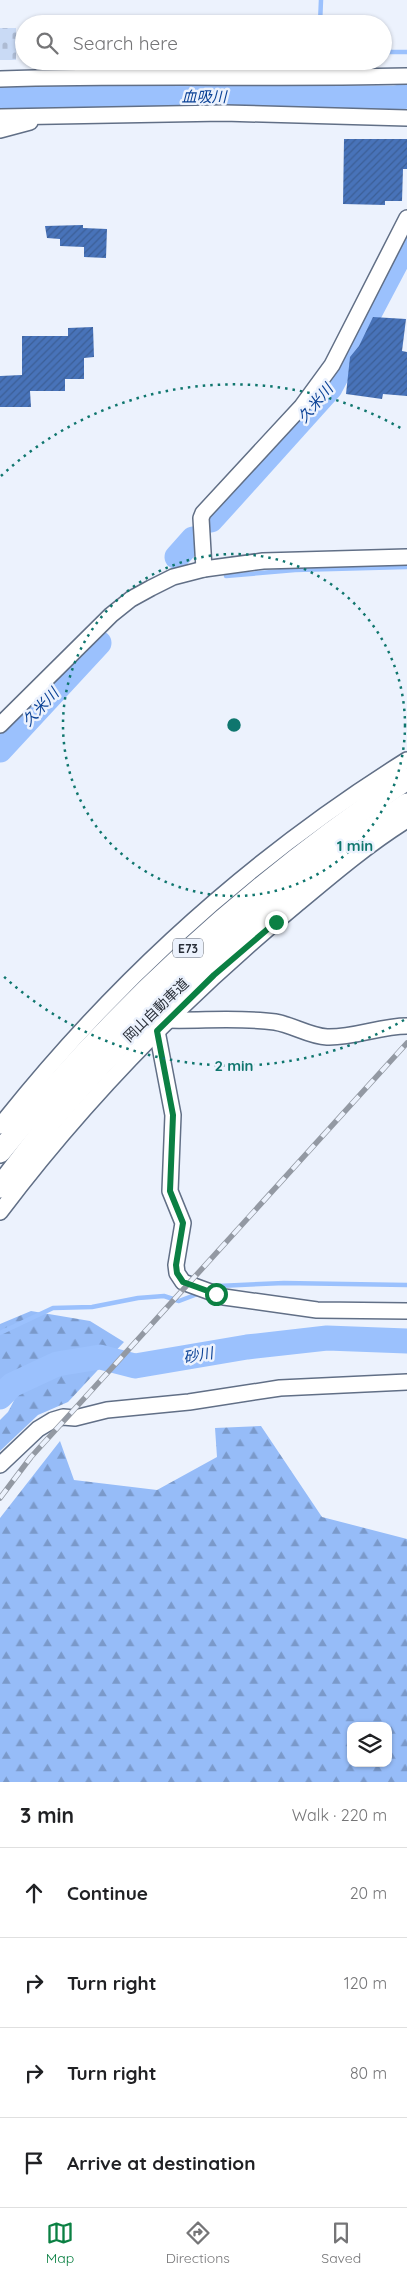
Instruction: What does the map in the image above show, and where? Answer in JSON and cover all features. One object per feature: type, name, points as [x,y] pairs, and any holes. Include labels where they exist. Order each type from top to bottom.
[{"type":"highway","name":"岡山自動車道","points":[[0,1152],[35,1108],[105,1031],[188,949],[267,881],[344,822],[407,779]]},
{"type":"highway","name":"岡山自動車道","points":[[0,1187],[51,1121],[121,1044],[203,964],[288,891],[356,838],[407,804]]},
{"type":"street","points":[[0,79],[407,76]]},
{"type":"street","points":[[0,118],[224,113],[407,118]]},
{"type":"street","points":[[0,130],[51,116]]},
{"type":"street","points":[[204,568],[201,518],[203,513],[302,406],[332,365],[407,218]]},
{"type":"street","points":[[0,725],[93,632],[131,599],[174,578],[204,568],[263,561],[407,556]]},
{"type":"street","points":[[0,1126],[30,1089],[136,974],[226,892],[313,822],[407,760]]},
{"type":"street","points":[[0,1212],[89,1103],[162,1026],[214,975],[373,842],[407,820]]},
{"type":"street","points":[[162,1026],[262,1021],[278,1023],[317,1036],[328,1037],[348,1036],[407,1026]]},
{"type":"street","points":[[162,1026],[173,1115],[170,1191],[183,1223],[176,1265],[177,1273],[183,1282],[224,1297],[317,1310],[407,1311]]},
{"type":"street","points":[[0,1465],[38,1429],[53,1420],[63,1417],[75,1418],[127,1408],[189,1402],[280,1388],[407,1382]]},
{"type":"green space","points":[[0,28],[15,28],[15,60],[0,60]]},
{"type":"green space","points":[[31,1311],[90,1321],[124,1342],[68,1402],[38,1415],[0,1451],[0,1420],[8,1412],[20,1389],[0,1383],[0,1324]]},
{"type":"green space","points":[[261,1426],[322,1517],[407,1539],[407,1782],[0,1782],[0,1518],[60,1441],[74,1480],[157,1490],[217,1457],[215,1428]]},
{"type":"building","points":[[344,139],[407,139],[407,169],[403,169],[402,201],[385,201],[385,205],[343,204]]},
{"type":"building","points":[[83,225],[83,228],[107,229],[106,258],[84,257],[84,247],[60,246],[60,239],[47,238],[45,226]]},
{"type":"building","points":[[373,317],[406,319],[402,351],[407,352],[407,396],[383,394],[382,399],[346,394],[350,357],[359,346]]},
{"type":"building","points":[[93,327],[94,357],[84,358],[84,379],[65,379],[65,391],[30,391],[31,407],[0,407],[0,376],[22,375],[22,336],[68,336],[68,328]]},
{"type":"waterway","points":[[320,15],[321,0]]},
{"type":"waterway","points":[[392,52],[407,52]]},
{"type":"waterway","name":"血吸川","points":[[0,97],[394,98],[407,96]]},
{"type":"waterway","name":"久米川","points":[[211,520],[330,388],[407,242]]},
{"type":"waterway","name":"久米川","points":[[177,557],[193,539]]},
{"type":"waterway","points":[[226,576],[295,570],[407,567]]},
{"type":"waterway","name":"久米川","points":[[0,750],[99,643]]},
{"type":"waterway","points":[[218,1286],[284,1283],[407,1285]]},
{"type":"waterway","points":[[0,1333],[53,1308],[92,1307],[138,1298],[164,1296],[179,1301],[200,1293]]},
{"type":"waterway","name":"砂川","points":[[0,1397],[12,1385],[57,1364],[100,1357],[135,1366],[247,1347],[327,1338],[407,1341]]},
{"type":"railway","points":[[0,1498],[31,1457],[407,1043]]},
{"type":"route","points":[[216,1294],[183,1282],[177,1273],[176,1265],[183,1223],[170,1191],[170,1149],[173,1115],[157,1031],[214,975],[276,922]]}]
